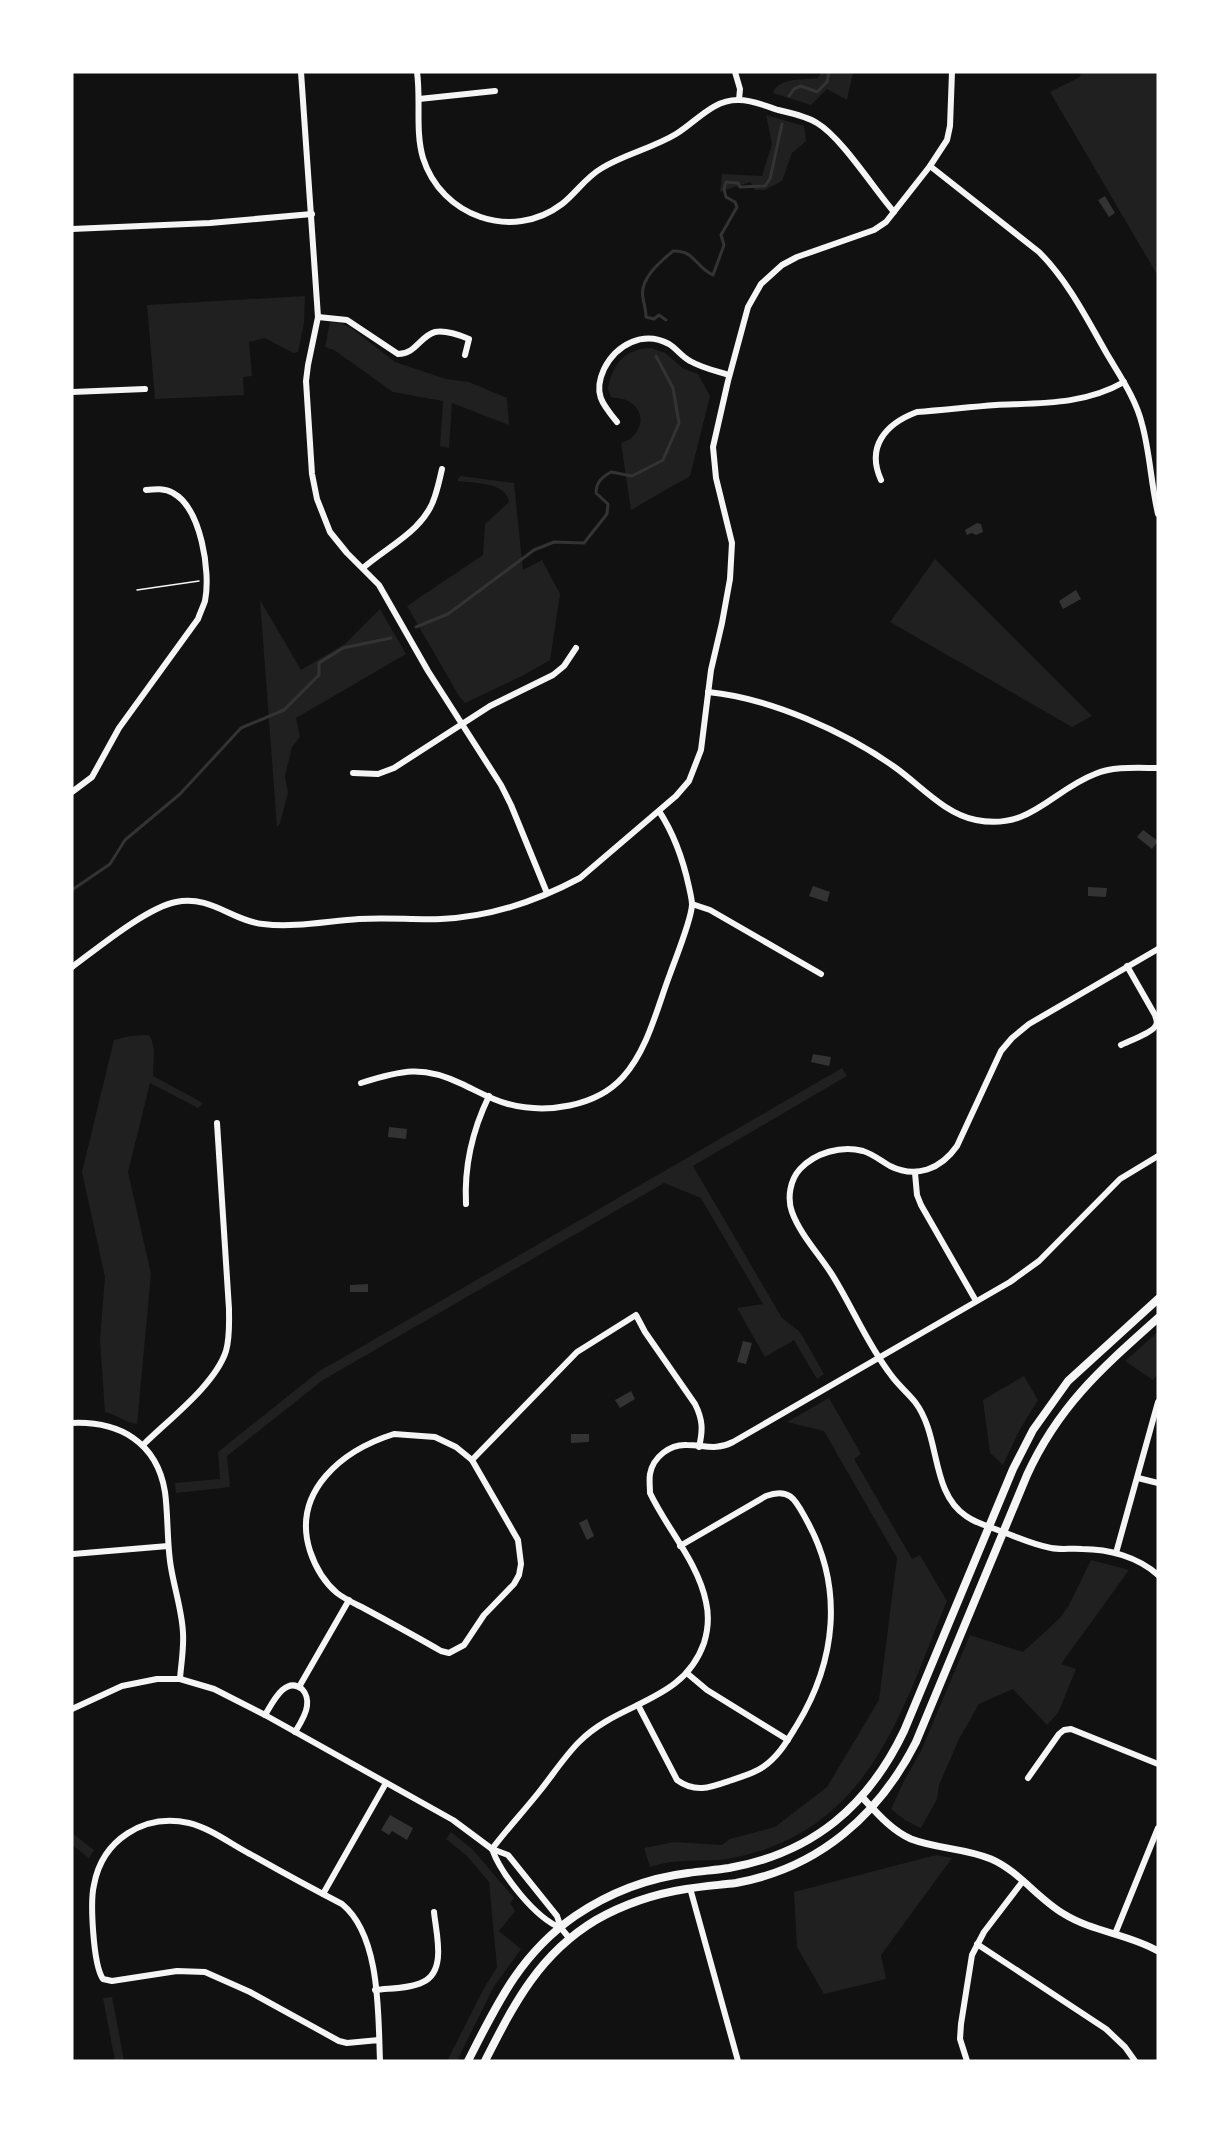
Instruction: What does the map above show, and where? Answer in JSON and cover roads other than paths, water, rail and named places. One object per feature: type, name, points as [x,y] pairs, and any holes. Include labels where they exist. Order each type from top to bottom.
[{"type":"main road","points":[[468,2061],[495,2008],[532,1952],[598,1902],[636,1885],[687,1873],[747,1864],[778,1854],[799,1845],[827,1828],[862,1797],[888,1762],[904,1731],[1013,1469],[1029,1437],[1056,1395],[1082,1367],[1158,1299]]},
{"type":"main road","points":[[485,2061],[525,1986],[537,1971],[570,1940],[596,1921],[632,1903],[690,1888],[747,1880],[774,1873],[797,1863],[840,1837],[873,1808],[916,1742],[1036,1454],[1054,1423],[1096,1374],[1158,1318]]},
{"type":"street","points":[[301,72],[318,317],[306,381],[317,499],[330,532],[379,585],[430,675],[501,785],[547,893]]},
{"type":"street","points":[[417,72],[422,156],[428,171],[450,202],[467,212],[493,222],[531,221],[562,204],[589,177],[603,167],[668,139],[713,106],[739,100],[816,122],[841,145],[894,212]]},
{"type":"street","points":[[735,72],[740,89],[739,100]]},
{"type":"street","points":[[72,967],[153,911],[181,901],[214,905],[248,921],[270,925],[362,919],[463,917],[505,909],[547,893],[587,872],[683,788],[694,771],[700,750],[711,670],[726,602],[733,550],[716,478],[713,447],[729,375],[750,301],[772,273],[797,257],[874,230],[886,222],[942,150],[949,134],[952,72]]},
{"type":"street","points":[[419,99],[495,92]]},
{"type":"street","points":[[930,166],[1035,249],[1053,266],[1074,298],[1124,382],[1142,423],[1151,486],[1158,514]]},
{"type":"street","points":[[72,229],[210,223],[312,214]]},
{"type":"street","points":[[318,317],[347,320],[398,354],[412,351],[433,333],[460,335],[469,339],[465,355]]},
{"type":"street","points":[[617,422],[602,404],[598,390],[610,357],[630,342],[651,339],[664,342],[689,361],[729,375]]},
{"type":"street","points":[[881,480],[874,459],[876,448],[888,430],[906,416],[926,411],[995,405],[1057,403],[1082,399],[1124,382]]},
{"type":"street","points":[[72,392],[145,389]]},
{"type":"street","points":[[363,568],[412,530],[426,515],[435,498],[442,469]]},
{"type":"street","points":[[72,792],[92,777],[119,728],[198,619],[205,601],[206,582],[202,543],[186,503],[173,493],[157,489],[146,490]]},
{"type":"street","points":[[353,774],[378,774],[394,768],[490,706],[554,675],[564,666],[576,648]]},
{"type":"street","points":[[708,692],[763,702],[789,711],[844,737],[895,767],[946,807],[975,820],[999,822],[1028,815],[1078,782],[1095,774],[1115,769],[1158,768]]},
{"type":"street","points":[[361,1083],[413,1070],[445,1077],[508,1104],[561,1108],[590,1099],[622,1078],[647,1039],[692,904],[682,858],[659,811]]},
{"type":"street","points":[[692,904],[710,910],[821,974]]},
{"type":"street","points":[[1158,949],[1029,1024],[1012,1038],[997,1058],[977,1106],[953,1152],[931,1169],[915,1173],[898,1170],[862,1150],[836,1149],[800,1169],[790,1192],[791,1210],[798,1225],[831,1274],[891,1376],[924,1415],[930,1428],[943,1485],[951,1501],[967,1517],[989,1527],[1050,1548],[1116,1553],[1142,1564],[1158,1575]]},
{"type":"street","points":[[1121,1045],[1156,1027],[1157,1023],[1155,1015],[1127,966]]},
{"type":"street","points":[[466,1204],[465,1185],[470,1143],[489,1096]]},
{"type":"street","points":[[143,1445],[204,1385],[218,1368],[226,1350],[230,1328],[217,1123]]},
{"type":"street","points":[[492,1849],[577,1743],[602,1723],[666,1690],[688,1674],[696,1661],[705,1638],[707,1610],[699,1579],[651,1495],[650,1474],[659,1457],[670,1448],[688,1444],[699,1447],[723,1447],[733,1443],[1015,1279],[1039,1261],[1120,1179],[1158,1156]]},
{"type":"street","points":[[915,1173],[915,1186],[921,1205],[976,1301]]},
{"type":"street","points":[[472,1460],[577,1352],[636,1315],[701,1415],[702,1434],[699,1447]]},
{"type":"street","points":[[1116,1553],[1158,1402]]},
{"type":"street","points":[[72,1423],[104,1424],[120,1430],[143,1445],[154,1459],[165,1492],[168,1546],[183,1634],[180,1679]]},
{"type":"street","points":[[394,1434],[435,1437],[456,1447],[472,1460],[518,1540],[521,1564],[514,1584],[484,1614],[464,1645],[449,1653],[441,1651],[349,1600],[337,1593],[321,1575],[307,1541],[309,1507],[315,1489],[321,1480],[346,1458],[378,1439],[394,1434]]},
{"type":"street","points":[[1138,1478],[1158,1483]]},
{"type":"street","points":[[638,1705],[677,1780],[694,1788],[711,1787],[757,1771],[780,1752],[809,1704],[823,1670],[831,1591],[828,1571],[815,1536],[793,1498],[781,1493],[773,1494],[680,1546]]},
{"type":"street","points":[[73,1554],[168,1546]]},
{"type":"street","points":[[299,1687],[349,1600]]},
{"type":"street","points":[[688,1674],[707,1690],[788,1740]]},
{"type":"street","points":[[72,1708],[100,1695],[139,1682],[157,1679],[180,1679],[214,1689],[454,1821],[492,1849],[508,1855],[558,1916],[561,1928],[570,1940]]},
{"type":"street","points":[[265,1715],[275,1697],[284,1688],[293,1685],[299,1687],[304,1692],[307,1708],[295,1732]]},
{"type":"street","points":[[1028,1778],[1059,1734],[1071,1729],[1158,1764]]},
{"type":"street","points":[[323,1894],[386,1783]]},
{"type":"street","points":[[862,1797],[892,1827],[910,1838],[979,1854],[1000,1863],[1064,1914],[1158,1951]]},
{"type":"street","points":[[379,2040],[347,2043],[339,2041],[250,1992],[205,1972],[177,1971],[112,1981],[103,1979],[97,1964],[91,1896],[96,1873],[107,1850],[137,1828],[164,1821],[191,1823],[351,1911],[364,1932],[375,1990],[379,2040],[380,2061]]},
{"type":"street","points":[[1115,1934],[1158,1828]]},
{"type":"street","points":[[492,1849],[498,1865],[529,1903],[549,1923],[561,1928]]},
{"type":"street","points":[[966,2061],[960,2039],[970,1963],[984,1932],[1023,1881]]},
{"type":"street","points":[[690,1888],[738,2061]]},
{"type":"street","points":[[375,1990],[421,1983],[433,1974],[437,1964],[434,1912]]},
{"type":"street","points":[[977,1944],[1106,2029],[1125,2047],[1135,2061]]},
{"type":"waterway","points":[[789,96],[794,89],[801,86],[817,92],[827,82],[829,72]]},
{"type":"waterway","points":[[666,320],[659,315],[654,319],[646,317],[643,291],[647,278],[673,251],[686,253],[713,275],[724,245],[721,235],[737,207],[735,202],[726,197],[724,189],[726,182],[738,183],[740,187],[765,186],[770,179],[782,124]]},
{"type":"waterway","points":[[416,627],[448,614],[534,550],[554,542],[584,543],[607,514],[608,504],[596,493],[598,483],[602,478],[611,472],[632,476],[663,460],[679,423],[673,388],[656,356]]},
{"type":"waterway","points":[[72,890],[110,864],[125,840],[180,794],[241,728],[284,710],[319,675],[319,663],[343,648],[391,638]]}]
